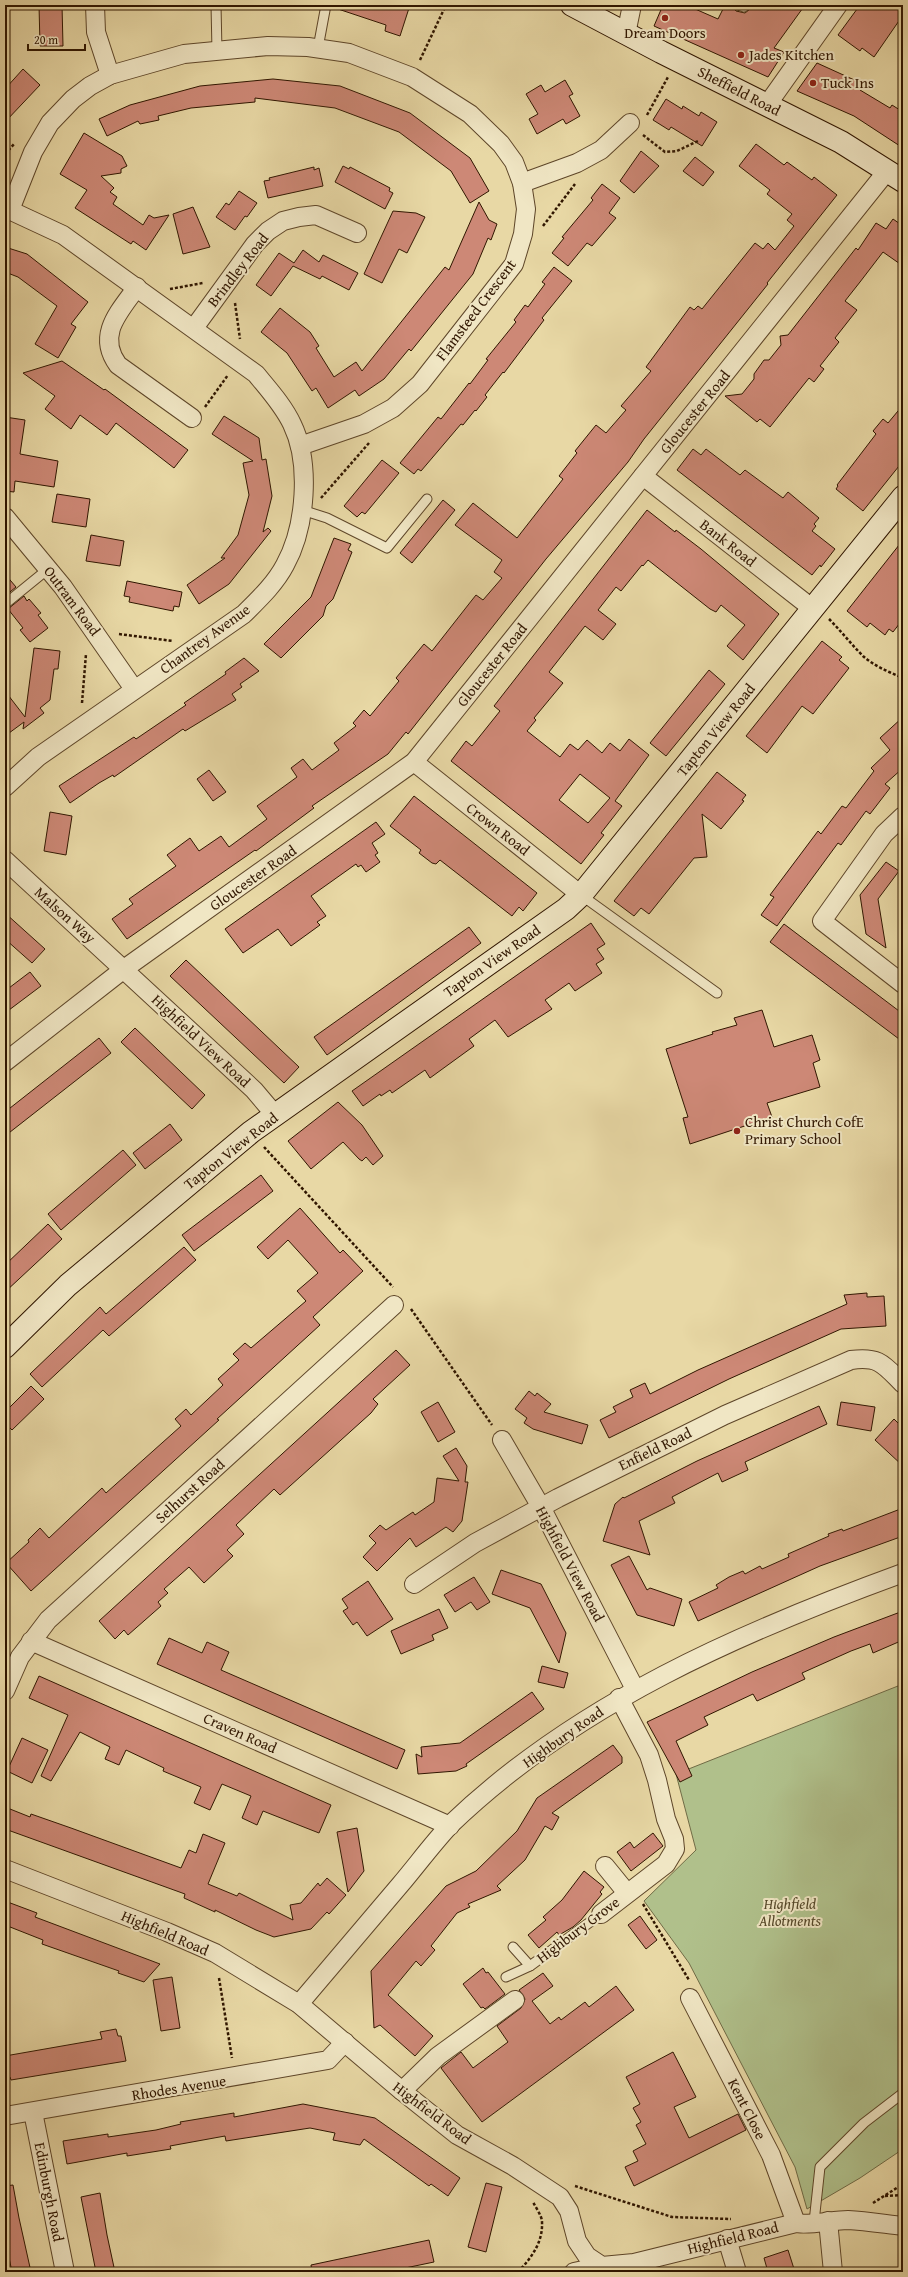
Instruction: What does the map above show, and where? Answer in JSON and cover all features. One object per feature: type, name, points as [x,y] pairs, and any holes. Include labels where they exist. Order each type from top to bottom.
[{"type":"street","points":[[95,5],[96,32],[110,75]]},
{"type":"street","name":"Sheffield Road","points":[[572,5],[626,34],[841,142],[895,176]]},
{"type":"street","points":[[626,34],[632,5]]},
{"type":"street","points":[[767,105],[838,5]]},
{"type":"street","name":"Flamsteed Crescent","points":[[8,209],[34,152],[50,123],[84,90],[110,75],[184,54],[268,46],[318,48],[349,53],[412,77],[470,114],[501,144],[514,162],[522,183],[526,209],[523,234],[514,264],[420,384],[393,408],[364,424],[300,446]]},
{"type":"street","points":[[522,183],[577,163],[601,150],[634,127]]},
{"type":"street","name":"Gloucester Road","points":[[5,1062],[124,969],[414,762],[643,476],[895,176]]},
{"type":"street","name":"Chantrey Avenue","points":[[5,787],[38,757],[244,614],[267,591],[285,565],[302,510],[304,478],[300,446],[292,424],[280,404],[256,374],[63,235],[8,209]]},
{"type":"street","name":"Brindley Road","points":[[194,328],[255,244],[268,231],[283,221],[299,217],[316,216],[357,233]]},
{"type":"street","points":[[137,287],[115,318],[110,330],[108,344],[111,356],[118,365],[192,418]]},
{"type":"street","name":"Bank Road","points":[[643,476],[813,609]]},
{"type":"street","name":"Tapton View Road","points":[[5,1347],[68,1285],[251,1132],[276,1116],[560,913],[581,895],[903,497]]},
{"type":"street","name":"Outram Road","points":[[5,517],[48,569],[92,627],[134,689]]},
{"type":"street","name":"Crown Road","points":[[414,762],[581,895]]},
{"type":"street","points":[[903,816],[884,834],[822,921],[903,984]]},
{"type":"street","name":"Malson Way","points":[[5,860],[124,969]]},
{"type":"street","name":"Highfield View Road","points":[[124,969],[254,1090],[276,1116]]},
{"type":"street","name":"Selhurst Road","points":[[5,1691],[20,1657],[48,1620],[400,1303]]},
{"type":"street","name":"Enfield Road","points":[[414,1584],[475,1543],[541,1507],[683,1435],[851,1360],[867,1357],[883,1364],[903,1384]]},
{"type":"street","name":"Highfield View Road","points":[[502,1440],[541,1507],[635,1689]]},
{"type":"street","name":"Highbury Road","points":[[299,2004],[450,1826],[492,1787],[532,1757],[619,1698],[635,1689],[778,1621],[903,1573]]},
{"type":"street","name":"Craven Road","points":[[31,1641],[450,1826]]},
{"type":"street","name":"Highbury Grove","points":[[602,1914],[666,1864],[675,1849],[674,1839],[666,1819],[657,1780],[649,1755],[619,1698]]},
{"type":"street","name":"Highbury Grove","points":[[605,1866],[627,1893]]},
{"type":"street","name":"Highfield Road","points":[[5,1869],[167,1932],[215,1954],[299,2004],[402,2091],[457,2135],[513,2166],[560,2197],[569,2211],[577,2241],[587,2256],[602,2266],[635,2268],[727,2239],[796,2223],[801,2225],[821,2221],[847,2220],[903,2226]]},
{"type":"street","name":"Kent Close","points":[[690,1998],[771,2155],[796,2223]]},
{"type":"street","points":[[402,2091],[438,2056],[515,2000]]},
{"type":"street","name":"Rhodes Avenue","points":[[5,2116],[235,2078],[328,2060],[345,2042]]},
{"type":"street","name":"Edinburgh Road","points":[[33,2112],[65,2272]]},
{"type":"street","points":[[821,2221],[833,2272]]},
{"type":"street","points":[[727,2239],[736,2272]]},
{"type":"street","points":[[574,2272],[602,2266]]},
{"type":"lane","points":[[216,5],[217,51]]},
{"type":"lane","points":[[318,48],[326,5]]},
{"type":"lane","points":[[302,510],[327,518],[387,548],[427,499]]},
{"type":"lane","points":[[5,604],[48,569]]},
{"type":"lane","points":[[581,895],[717,993]]},
{"type":"lane","name":"Highbury Grove","points":[[506,1977],[530,1966],[602,1914]]},
{"type":"lane","name":"Highbury Grove","points":[[513,1947],[530,1966]]},
{"type":"lane","points":[[821,2221],[820,2167],[864,2123],[903,2093]]},
{"type":"path","points":[[412,77],[446,5]]},
{"type":"path","points":[[669,75],[634,127],[657,148],[665,152],[677,151],[698,141]]},
{"type":"path","points":[[538,232],[577,182]]},
{"type":"path","points":[[302,510],[324,496],[372,439]]},
{"type":"path","points":[[813,609],[834,624],[863,656],[881,669],[903,678]]},
{"type":"path","points":[[80,728],[92,627],[201,644]]},
{"type":"path","points":[[251,1132],[400,1303],[502,1440]]},
{"type":"path","points":[[215,1954],[235,2078]]},
{"type":"path","points":[[847,2220],[903,2184]]},
{"type":"path","points":[[573,2185],[672,2216],[735,2219]]},
{"type":"path","points":[[518,2272],[532,2256],[541,2233],[542,2221],[528,2196]]},
{"type":"green space","name":"Highfield Allotments","points":[[903,1684],[903,2149],[860,2178],[807,2209],[795,2167],[689,1963],[644,1901],[696,1850],[676,1774]]},
{"type":"building","points":[[39,5],[62,5],[63,46],[40,46]]},
{"type":"building","points":[[336,5],[410,5],[400,36],[385,31],[386,25],[335,8]]},
{"type":"building","points":[[663,5],[686,5],[718,19],[725,5],[732,5],[736,11],[745,13],[750,9],[750,5],[805,5],[774,48],[784,52],[768,77],[654,26]]},
{"type":"building","points":[[860,5],[903,5],[903,15],[874,57],[862,48],[860,51],[838,35]]},
{"type":"building","points":[[817,63],[861,83],[860,90],[890,108],[892,105],[903,112],[903,148],[854,116],[797,91]]},
{"type":"building","points":[[23,69],[40,85],[5,122],[5,89]]},
{"type":"building","points":[[273,79],[340,86],[410,113],[470,158],[489,191],[470,203],[451,171],[399,132],[335,108],[255,98],[255,102],[191,108],[158,116],[159,120],[140,124],[138,121],[107,136],[99,119],[130,105],[200,86]]},
{"type":"building","points":[[565,80],[573,94],[569,96],[580,116],[566,124],[563,119],[537,134],[529,119],[538,114],[526,94],[541,85],[545,92]]},
{"type":"building","points":[[666,99],[682,109],[683,106],[699,116],[701,112],[717,122],[702,146],[671,127],[669,130],[653,120]]},
{"type":"building","points":[[84,133],[122,156],[127,166],[121,169],[121,173],[101,176],[114,188],[110,192],[117,197],[113,204],[143,225],[149,215],[154,218],[169,215],[146,250],[133,241],[131,244],[75,208],[87,190],[60,174]]},
{"type":"building","points":[[756,144],[784,165],[787,162],[812,180],[814,177],[837,195],[644,439],[628,462],[546,559],[408,734],[406,732],[388,754],[312,806],[314,808],[256,851],[255,850],[127,939],[112,919],[133,904],[129,899],[176,866],[167,855],[190,838],[199,851],[221,836],[229,847],[267,819],[257,806],[297,777],[291,768],[303,759],[312,770],[339,750],[334,743],[356,726],[353,723],[364,710],[370,716],[399,681],[396,678],[424,644],[432,651],[476,595],[483,600],[502,578],[494,572],[502,560],[455,525],[473,503],[517,538],[563,479],[559,476],[577,453],[575,451],[596,425],[606,433],[626,410],[621,406],[651,371],[646,367],[690,307],[694,310],[698,306],[702,309],[755,243],[763,249],[768,243],[775,250],[794,226],[787,220],[792,214],[767,194],[770,190],[739,166]]},
{"type":"building","points":[[641,151],[659,166],[634,193],[620,181]]},
{"type":"building","points":[[695,157],[714,172],[703,186],[683,171]]},
{"type":"building","points":[[343,166],[349,169],[350,167],[390,188],[389,191],[393,193],[385,209],[335,182]]},
{"type":"building","points":[[314,167],[314,170],[319,168],[323,186],[268,198],[264,181],[270,180],[269,178]]},
{"type":"building","points":[[602,184],[620,198],[609,213],[616,218],[592,246],[587,243],[568,266],[552,253],[564,238],[562,237],[593,200],[591,198]]},
{"type":"building","points":[[239,191],[257,203],[235,230],[216,217],[226,203],[229,205]]},
{"type":"building","points":[[479,202],[489,220],[497,224],[491,240],[488,238],[473,274],[411,351],[409,349],[384,379],[359,396],[355,390],[328,408],[316,388],[312,391],[287,353],[261,332],[280,308],[310,332],[319,346],[316,348],[334,377],[356,362],[362,371],[445,267],[449,270]]},
{"type":"building","points":[[193,207],[210,247],[183,254],[173,214]]},
{"type":"building","points":[[393,211],[416,213],[425,217],[407,253],[399,249],[382,283],[364,274]]},
{"type":"building","points":[[893,219],[903,226],[903,266],[883,252],[845,301],[857,310],[835,338],[839,342],[820,366],[824,369],[814,382],[809,378],[770,427],[760,419],[757,422],[725,396],[742,394],[754,379],[754,374],[764,360],[769,360],[781,345],[780,336],[788,335],[856,248],[858,250],[876,223],[886,229]]},
{"type":"building","points":[[5,247],[27,254],[88,302],[71,324],[76,327],[58,358],[35,344],[57,306],[18,277],[5,272]]},
{"type":"building","points":[[303,250],[319,262],[323,255],[358,273],[349,290],[322,276],[320,279],[293,266],[271,296],[256,285],[279,253],[294,263]]},
{"type":"building","points":[[554,267],[572,281],[542,318],[544,320],[504,373],[503,372],[485,395],[487,397],[476,411],[475,410],[463,425],[461,424],[421,471],[418,469],[414,474],[400,463],[438,417],[441,419],[469,383],[470,384],[488,360],[486,359],[516,322],[514,320],[525,305],[528,307],[545,284],[542,282]]},
{"type":"building","points":[[62,361],[104,390],[105,389],[188,450],[174,468],[116,423],[107,435],[80,415],[71,429],[45,409],[55,396],[23,373]]},
{"type":"building","points":[[903,405],[903,461],[863,511],[836,489],[838,486],[837,485],[876,434],[873,431],[883,419],[888,423]]},
{"type":"building","points":[[224,416],[259,438],[262,460],[266,459],[272,496],[263,532],[268,528],[271,531],[229,584],[199,604],[187,585],[225,558],[221,558],[238,535],[249,495],[243,463],[253,461],[212,434]]},
{"type":"building","points":[[5,417],[25,420],[20,454],[58,461],[54,487],[15,481],[14,492],[5,491]]},
{"type":"building","points":[[693,449],[701,455],[706,449],[740,475],[745,470],[783,498],[788,492],[819,518],[814,524],[816,526],[812,531],[835,549],[821,567],[820,565],[812,575],[677,470]]},
{"type":"building","points":[[382,460],[399,473],[365,514],[362,512],[357,517],[344,506]]},
{"type":"building","points":[[57,494],[90,499],[86,527],[52,522]]},
{"type":"building","points":[[443,500],[455,510],[412,563],[400,553]]},
{"type":"building","points":[[647,510],[675,532],[676,530],[701,549],[779,614],[743,660],[727,646],[745,625],[721,605],[716,612],[710,609],[648,560],[643,566],[642,565],[621,591],[616,587],[598,610],[616,624],[603,640],[585,626],[549,672],[563,683],[534,718],[536,720],[527,731],[560,757],[570,744],[578,750],[587,740],[602,753],[610,743],[620,751],[629,739],[649,755],[615,801],[622,806],[601,833],[604,835],[581,864],[451,761],[466,741],[472,746],[500,711],[494,706]],"holes":[[[580,774],[610,798],[588,823],[559,800]]]},
{"type":"building","points":[[91,535],[124,541],[120,566],[86,561]]},
{"type":"building","points":[[334,538],[351,544],[348,550],[352,552],[333,599],[326,606],[323,616],[281,658],[264,644],[311,597]]},
{"type":"building","points":[[903,540],[903,619],[893,632],[889,629],[885,635],[870,623],[867,627],[847,611]]},
{"type":"building","points":[[5,574],[16,587],[5,596]]},
{"type":"building","points":[[127,581],[182,592],[179,607],[174,606],[173,611],[129,602],[130,597],[124,596]]},
{"type":"building","points":[[24,596],[27,601],[29,599],[41,613],[38,615],[48,628],[30,642],[20,630],[23,628],[8,609]]},
{"type":"building","points":[[822,641],[842,657],[839,660],[849,668],[813,714],[802,706],[767,753],[746,736]]},
{"type":"building","points":[[34,648],[60,651],[58,669],[54,669],[50,700],[40,708],[44,713],[23,729],[24,722],[5,736],[5,691],[25,717]]},
{"type":"building","points":[[244,658],[259,671],[240,684],[242,687],[232,694],[236,700],[185,731],[183,729],[114,777],[113,775],[99,783],[70,803],[59,786],[134,737],[136,739],[186,705],[184,703],[226,674],[225,672]]},
{"type":"building","points":[[709,670],[725,684],[666,756],[650,743]]},
{"type":"building","points":[[903,717],[903,768],[885,784],[890,788],[870,814],[866,811],[841,845],[838,843],[777,926],[761,915],[774,897],[770,895],[818,831],[821,834],[842,806],[846,808],[874,771],[871,768],[890,750],[880,738]]},
{"type":"building","points":[[209,770],[226,792],[213,801],[197,779]]},
{"type":"building","points":[[717,772],[746,795],[742,800],[744,801],[721,829],[702,814],[707,857],[694,858],[649,914],[641,908],[634,916],[614,901]]},
{"type":"building","points":[[414,796],[537,893],[523,911],[519,907],[512,916],[440,860],[436,864],[432,863],[419,853],[421,850],[390,826]]},
{"type":"building","points":[[50,812],[72,816],[66,855],[44,851]]},
{"type":"building","points":[[376,822],[385,834],[372,843],[378,853],[375,855],[380,862],[366,872],[361,865],[358,867],[356,864],[311,896],[326,916],[317,922],[320,925],[291,946],[278,929],[243,953],[225,929]]},
{"type":"building","points":[[886,862],[899,871],[878,899],[886,948],[866,934],[860,895]]},
{"type":"building","points":[[5,913],[45,949],[32,963],[5,939]]},
{"type":"building","points":[[591,923],[605,944],[597,949],[604,959],[596,964],[602,973],[575,991],[569,983],[545,1000],[552,1009],[508,1037],[495,1020],[469,1039],[474,1046],[430,1078],[425,1070],[392,1093],[390,1090],[381,1096],[380,1094],[363,1106],[352,1091]]},
{"type":"building","points":[[784,924],[903,1014],[903,1042],[770,942]]},
{"type":"building","points":[[469,927],[481,943],[327,1055],[314,1037]]},
{"type":"building","points":[[186,960],[299,1067],[284,1083],[170,976]]},
{"type":"building","points":[[30,972],[41,986],[5,1013],[5,991]]},
{"type":"building","points":[[762,1010],[774,1047],[812,1035],[820,1060],[813,1063],[820,1087],[767,1103],[772,1117],[690,1144],[683,1118],[688,1117],[666,1049],[713,1034],[712,1032],[737,1025],[734,1018]]},
{"type":"building","points":[[135,1028],[205,1095],[192,1109],[121,1042]]},
{"type":"building","points":[[99,1038],[111,1053],[5,1136],[5,1112]]},
{"type":"building","points":[[338,1102],[362,1125],[383,1156],[373,1165],[366,1157],[362,1161],[359,1159],[343,1142],[311,1169],[288,1141]]},
{"type":"building","points":[[170,1124],[182,1140],[145,1169],[133,1153]]},
{"type":"building","points":[[123,1150],[136,1165],[61,1230],[48,1214]]},
{"type":"building","points":[[261,1175],[273,1191],[194,1251],[182,1235]]},
{"type":"building","points":[[300,1208],[340,1253],[343,1250],[363,1271],[313,1317],[320,1325],[217,1419],[219,1420],[31,1591],[6,1563],[29,1542],[28,1540],[40,1528],[49,1538],[102,1488],[106,1493],[181,1426],[175,1419],[186,1409],[191,1415],[223,1385],[218,1379],[239,1360],[233,1354],[245,1343],[251,1348],[306,1301],[297,1291],[318,1273],[288,1240],[268,1259],[257,1247]]},
{"type":"building","points":[[48,1224],[62,1239],[5,1292],[5,1265]]},
{"type":"building","points":[[184,1247],[196,1260],[109,1336],[103,1330],[42,1387],[30,1374],[100,1307],[106,1314]]},
{"type":"building","points":[[867,1293],[867,1297],[884,1296],[886,1326],[841,1329],[729,1379],[609,1438],[600,1420],[616,1412],[613,1407],[633,1397],[630,1390],[645,1383],[650,1394],[698,1370],[847,1304],[844,1295]]},
{"type":"building","points":[[396,1350],[410,1365],[373,1399],[378,1404],[371,1413],[280,1495],[274,1489],[236,1525],[244,1534],[227,1550],[233,1556],[204,1583],[189,1567],[164,1589],[168,1593],[158,1602],[161,1606],[128,1635],[124,1630],[115,1639],[99,1621]]},
{"type":"building","points":[[31,1386],[44,1399],[12,1430],[5,1423],[5,1412]]},
{"type":"building","points":[[529,1391],[535,1396],[537,1393],[551,1404],[544,1412],[588,1425],[582,1444],[533,1429],[524,1423],[527,1418],[515,1409]]},
{"type":"building","points":[[438,1402],[455,1432],[438,1442],[421,1412]]},
{"type":"building","points":[[841,1402],[875,1407],[871,1431],[837,1425]]},
{"type":"building","points":[[819,1406],[827,1424],[745,1462],[748,1470],[722,1482],[718,1473],[672,1497],[675,1503],[639,1521],[650,1555],[603,1541],[615,1504],[623,1497],[624,1498],[697,1461]]},
{"type":"building","points":[[894,1419],[903,1428],[903,1466],[875,1440]]},
{"type":"building","points":[[456,1448],[467,1466],[465,1482],[468,1482],[462,1521],[453,1532],[446,1527],[416,1547],[410,1538],[377,1571],[363,1557],[376,1543],[369,1536],[380,1525],[386,1530],[413,1512],[415,1515],[434,1502],[437,1478],[459,1481],[443,1456]]},
{"type":"building","points":[[903,1508],[903,1536],[820,1566],[698,1621],[689,1602],[718,1588],[716,1585],[729,1577],[743,1571],[745,1574],[760,1566],[762,1569],[789,1557],[788,1554],[829,1536],[828,1534],[842,1529],[843,1531]]},
{"type":"building","points":[[629,1556],[647,1590],[650,1588],[682,1599],[674,1626],[637,1615],[611,1565]]},
{"type":"building","points":[[501,1570],[541,1584],[566,1633],[559,1663],[530,1608],[492,1594]]},
{"type":"building","points":[[474,1577],[490,1602],[477,1610],[471,1602],[455,1612],[444,1595]]},
{"type":"building","points":[[368,1581],[393,1619],[367,1636],[357,1622],[353,1625],[343,1611],[348,1608],[342,1599]]},
{"type":"building","points":[[439,1609],[448,1628],[432,1635],[434,1640],[401,1654],[391,1631]]},
{"type":"building","points":[[903,1611],[903,1640],[873,1653],[870,1644],[851,1651],[802,1673],[805,1679],[757,1701],[753,1694],[704,1717],[708,1725],[676,1741],[692,1776],[680,1782],[647,1722],[752,1672],[834,1637]]},
{"type":"building","points":[[169,1638],[202,1653],[207,1642],[229,1652],[221,1670],[405,1750],[397,1769],[157,1664]]},
{"type":"building","points":[[542,1666],[568,1673],[564,1688],[538,1682]]},
{"type":"building","points":[[39,1676],[331,1805],[319,1833],[263,1811],[257,1825],[242,1818],[251,1796],[222,1784],[210,1810],[194,1803],[201,1787],[163,1771],[164,1768],[126,1750],[119,1765],[105,1759],[110,1747],[80,1732],[51,1781],[41,1776],[68,1715],[29,1698]]},
{"type":"building","points":[[532,1692],[544,1709],[466,1764],[467,1766],[456,1771],[418,1774],[416,1754],[422,1757],[421,1747],[460,1743]]},
{"type":"building","points":[[22,1738],[48,1750],[32,1783],[7,1771]]},
{"type":"building","points":[[613,1745],[622,1757],[622,1763],[552,1813],[559,1817],[552,1830],[545,1826],[525,1860],[497,1886],[501,1890],[468,1904],[470,1907],[457,1913],[431,1946],[435,1950],[421,1966],[416,1961],[388,1995],[433,2036],[415,2056],[380,2025],[374,2028],[371,1971],[446,1886],[476,1871],[517,1831],[537,1798]]},
{"type":"building","points":[[5,1807],[30,1817],[31,1814],[181,1868],[189,1850],[196,1853],[203,1834],[225,1843],[208,1884],[237,1896],[239,1893],[293,1920],[290,1905],[301,1903],[318,1883],[320,1886],[327,1878],[346,1895],[329,1914],[327,1912],[311,1929],[274,1937],[215,1910],[215,1912],[184,1898],[185,1894],[5,1829]]},
{"type":"building","points":[[357,1828],[364,1871],[348,1892],[337,1832]]},
{"type":"building","points":[[653,1833],[663,1846],[631,1871],[617,1852],[630,1842],[634,1848]]},
{"type":"building","points":[[584,1871],[604,1887],[600,1892],[602,1894],[581,1920],[573,1927],[559,1935],[557,1932],[539,1948],[528,1935],[546,1920],[543,1917],[562,1900]]},
{"type":"building","points":[[5,1901],[37,1913],[35,1917],[160,1964],[144,1982],[118,1973],[119,1971],[42,1944],[43,1940],[5,1925]]},
{"type":"building","points":[[640,1916],[657,1940],[646,1949],[628,1925]]},
{"type":"building","points":[[483,1968],[486,1973],[488,1972],[505,1994],[485,2009],[483,2007],[481,2008],[463,1984]]},
{"type":"building","points":[[543,1973],[553,1986],[532,2001],[550,2024],[559,2017],[561,2020],[585,2002],[589,2007],[616,1986],[634,2010],[482,2122],[441,2068],[461,2052],[473,2068],[508,2042],[497,2026],[521,2008],[525,1999],[519,1990]]},
{"type":"building","points":[[172,1977],[180,2028],[161,2031],[153,1980]]},
{"type":"building","points":[[116,2029],[118,2036],[121,2036],[126,2061],[11,2080],[10,2077],[5,2078],[5,2056],[102,2039],[100,2032]]},
{"type":"building","points":[[673,2052],[696,2097],[674,2107],[689,2138],[738,2114],[746,2130],[634,2186],[625,2167],[638,2161],[633,2151],[646,2144],[636,2125],[641,2122],[633,2108],[640,2104],[626,2077]]},
{"type":"building","points":[[303,2104],[375,2118],[460,2178],[448,2196],[431,2184],[429,2186],[364,2139],[360,2145],[333,2140],[335,2133],[310,2128],[226,2141],[225,2136],[170,2146],[171,2149],[127,2156],[127,2153],[67,2164],[63,2141],[108,2134],[108,2137],[156,2130],[181,2124],[180,2122],[234,2113],[234,2117]]},
{"type":"building","points":[[486,2183],[502,2187],[486,2252],[468,2247]]},
{"type":"building","points":[[13,2185],[31,2272],[12,2272],[5,2238],[5,2186]]},
{"type":"building","points":[[100,2193],[115,2272],[96,2272],[81,2197]]},
{"type":"building","points":[[429,2240],[434,2262],[386,2272],[312,2272],[311,2265]]},
{"type":"building","points":[[788,2250],[795,2272],[768,2272],[764,2258]]},
{"type":"place","name":"Dream Doors","points":[[665,18]]},
{"type":"place","name":"Jades Kitchen","points":[[741,55]]},
{"type":"place","name":"Tuck Ins","points":[[813,83]]},
{"type":"place","name":"Christ Church CofE Primary School","points":[[737,1131]]}]
